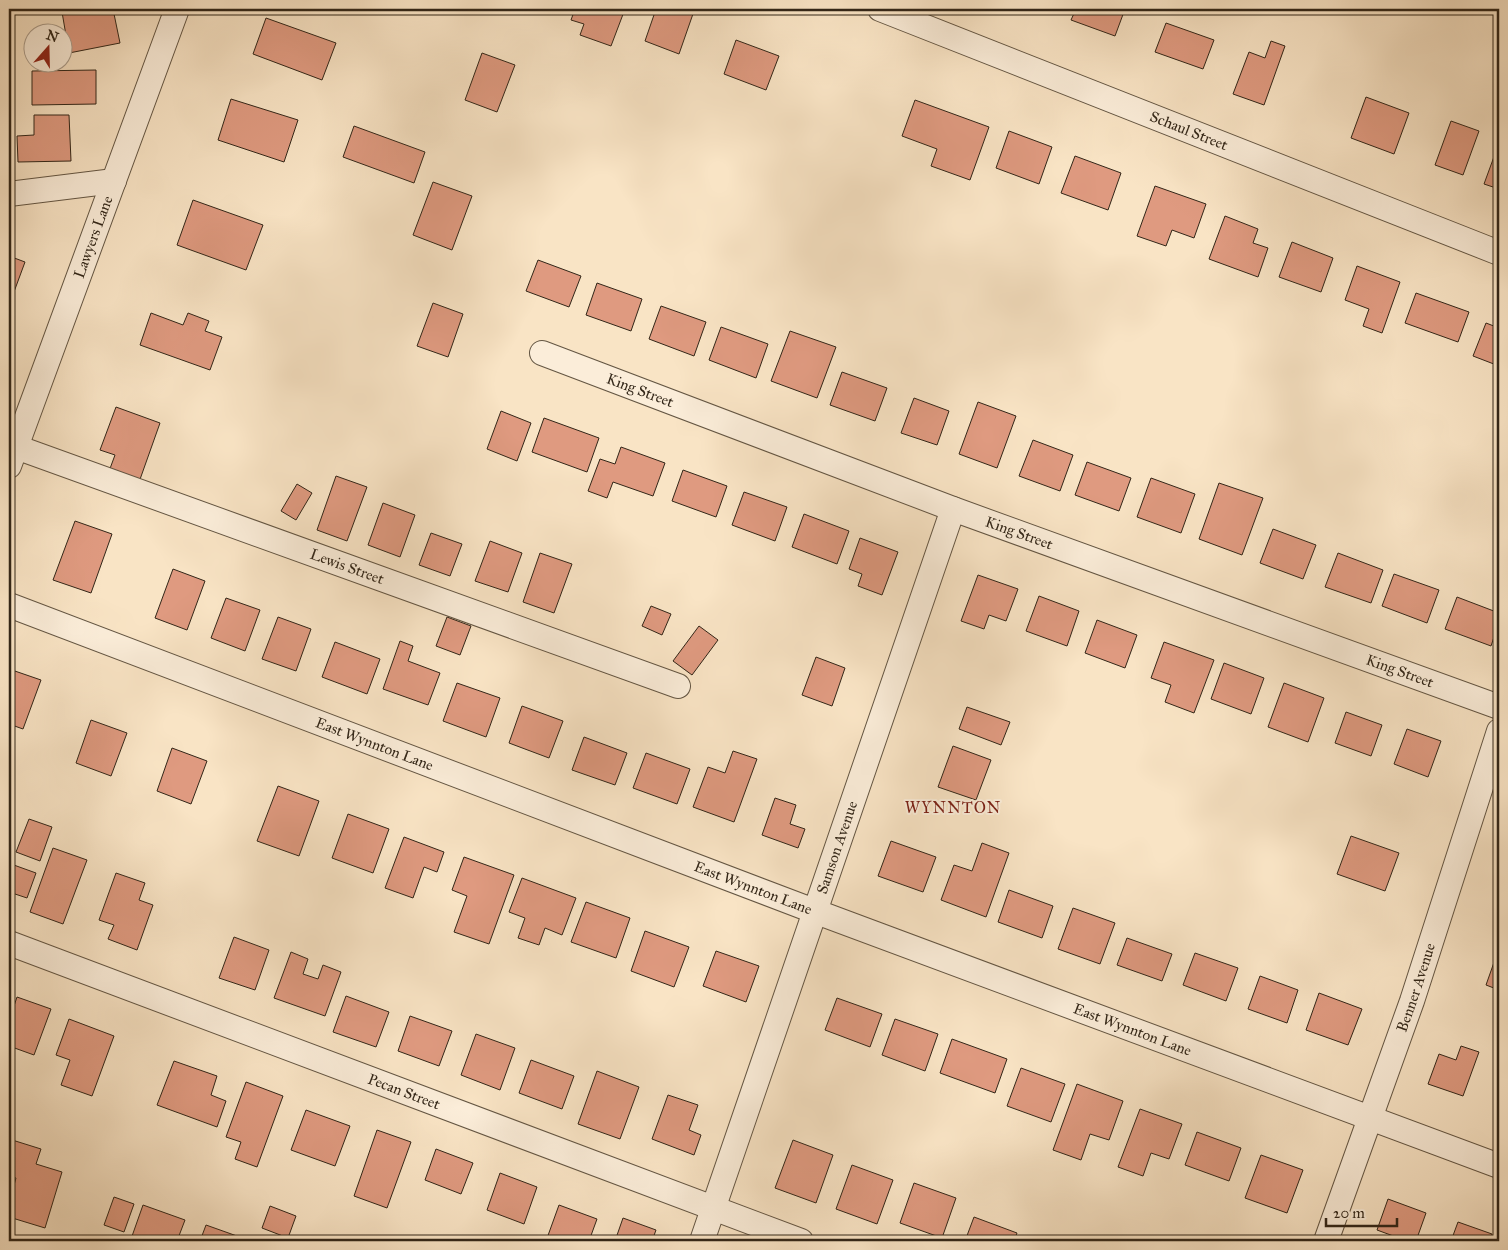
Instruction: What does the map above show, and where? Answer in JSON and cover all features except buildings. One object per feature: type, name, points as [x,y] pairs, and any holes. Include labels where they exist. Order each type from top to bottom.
[{"type":"street","name":"Lawyers Lane","points":[[12,456],[177,9]]},
{"type":"street","name":"Schaul Street","points":[[880,9],[1499,253]]},
{"type":"street","points":[[9,194],[114,181]]},
{"type":"street","name":"King Street","points":[[542,353],[953,509],[1499,707]]},
{"type":"street","name":"Lewis Street","points":[[12,456],[678,686]]},
{"type":"street","name":"Samson Avenue","points":[[702,1241],[953,509]]},
{"type":"street","name":"East Wynnton Lane","points":[[9,605],[814,911],[1499,1166]]},
{"type":"street","name":"Benner Avenue","points":[[1326,1241],[1412,1001],[1499,731]]},
{"type":"street","name":"Pecan Street","points":[[9,943],[801,1241]]},
{"type":"district","name":"WYNNTON","points":[[953,807]]}]
